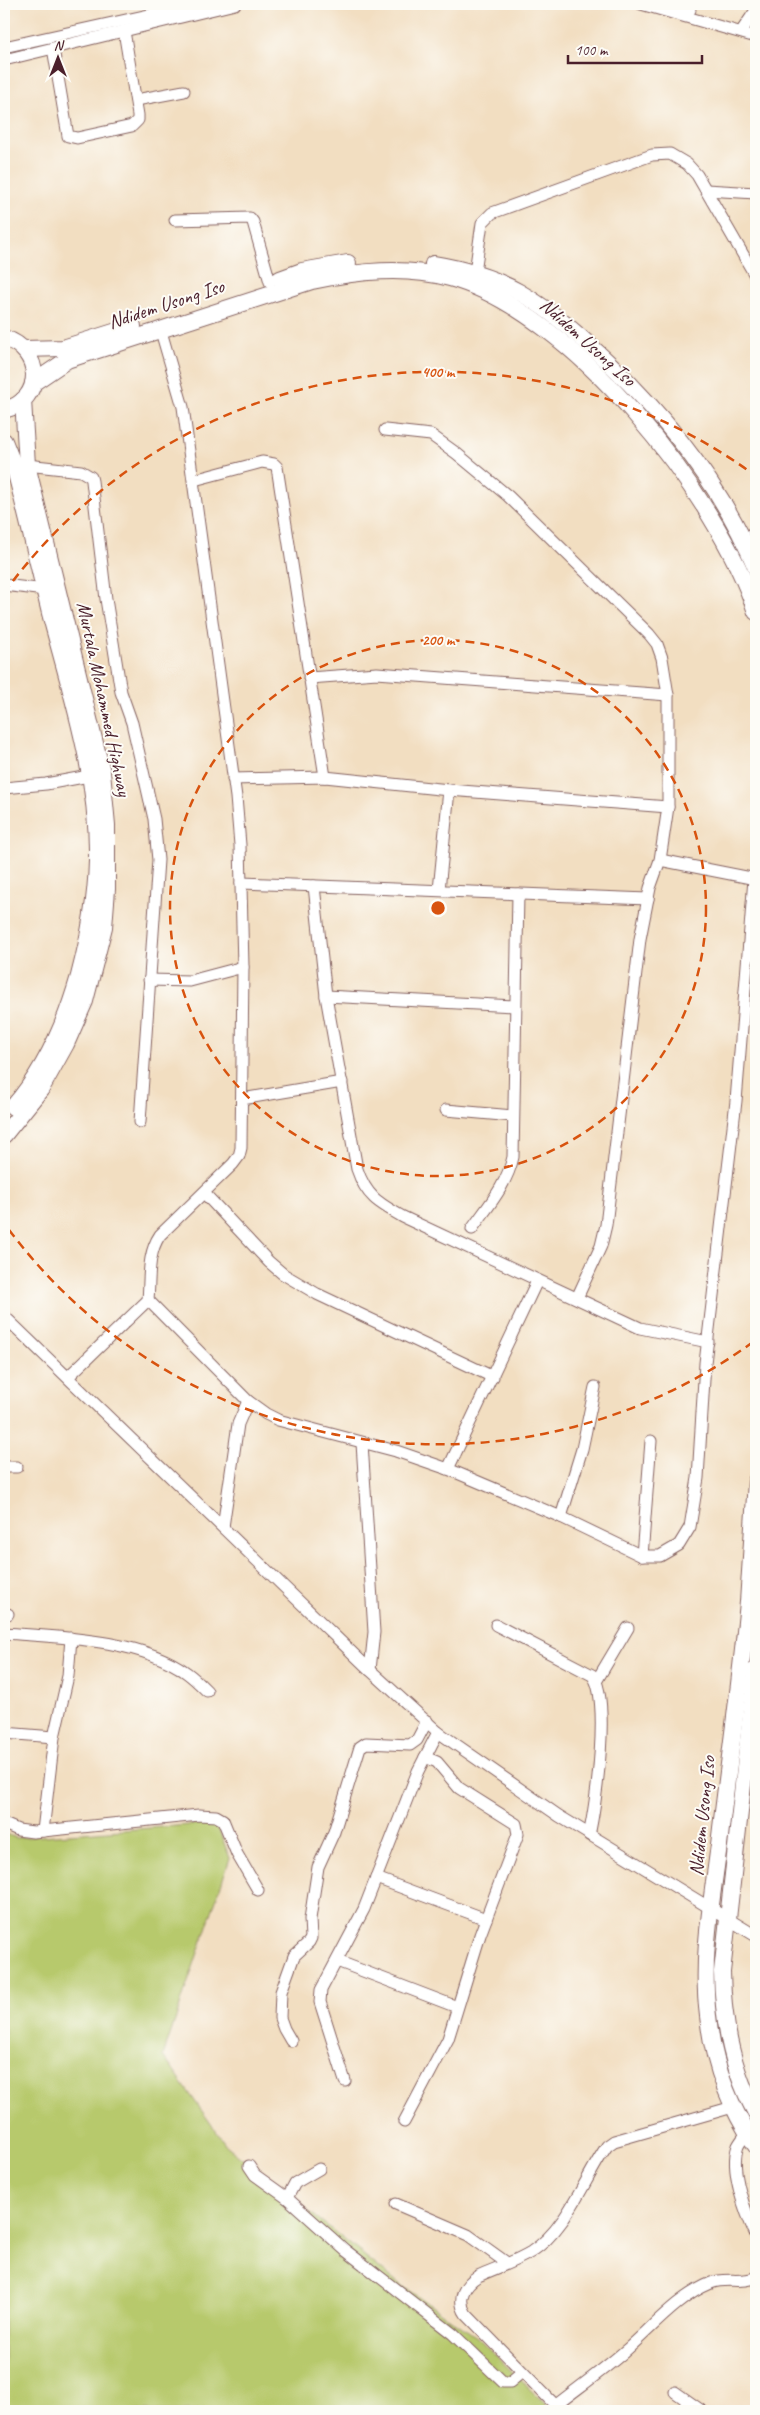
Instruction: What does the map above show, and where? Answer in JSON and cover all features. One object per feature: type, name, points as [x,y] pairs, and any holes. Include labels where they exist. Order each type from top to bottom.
[{"type":"highway","name":"Ndidem Usong Iso","points":[[11,339],[63,348],[325,266],[390,260],[424,262],[550,311],[583,338],[642,396],[697,463],[730,515],[756,568]]},
{"type":"highway","name":"Ndidem Usong Iso","points":[[33,382],[66,360],[160,328],[298,285],[353,272],[421,272],[473,280]]},
{"type":"highway","name":"Ndidem Usong Iso","points":[[513,298],[624,402],[657,439],[705,509],[734,560],[756,612]]},
{"type":"highway","points":[[4,410],[12,408],[23,400],[33,382],[34,368],[11,339]]},
{"type":"highway","name":"Murtala Mohammed Highway","points":[[4,1135],[41,1089],[66,1044],[85,1001],[104,927],[107,889],[108,825],[102,772],[27,465],[23,400]]},
{"type":"highway","points":[[624,402],[656,412]]},
{"type":"highway","name":"Murtala Mohammed Highway","points":[[4,441],[14,466],[73,695],[89,776],[97,861],[94,898],[86,947],[74,996],[61,1030],[20,1098],[4,1118]]},
{"type":"highway","points":[[705,509],[730,515]]},
{"type":"highway","name":"Ndidem Usong Iso","points":[[752,2140],[733,2107],[726,2090],[712,2042],[708,2015],[705,1944],[714,1891],[748,1603],[756,1481]]},
{"type":"highway","name":"Ndidem Usong Iso","points":[[756,1670],[754,1712],[722,1972],[723,2002],[733,2053],[743,2085],[756,2113]]},
{"type":"street","points":[[4,47],[198,4]]},
{"type":"street","points":[[4,60],[235,4]]},
{"type":"street","points":[[641,4],[748,29]]},
{"type":"street","points":[[670,4],[748,29],[756,37]]},
{"type":"street","points":[[748,29],[756,10]]},
{"type":"street","points":[[53,48],[68,136],[77,138],[132,126],[138,120],[124,31]]},
{"type":"street","points":[[136,100],[184,90]]},
{"type":"street","points":[[473,280],[481,229],[486,218],[492,213],[652,155],[670,154],[688,164],[706,190],[756,277]]},
{"type":"street","points":[[706,190],[756,193]]},
{"type":"street","points":[[175,220],[250,218],[254,222],[270,282]]},
{"type":"street","points":[[68,1377],[148,1300],[151,1252],[154,1243],[160,1235],[204,1194],[239,1156],[242,1099],[243,967],[240,845],[233,779],[183,407],[160,328]]},
{"type":"street","points":[[384,430],[431,435],[456,452],[508,496],[649,634],[657,644],[662,658],[668,695],[668,807],[660,860],[648,899],[640,939],[606,1225],[601,1246],[578,1298]]},
{"type":"street","points":[[194,480],[262,462],[274,464],[277,467],[325,776]]},
{"type":"street","points":[[27,465],[81,471],[91,476],[106,599],[121,692],[132,723],[158,844],[140,1122]]},
{"type":"street","points":[[4,585],[45,590]]},
{"type":"street","points":[[309,678],[377,673],[668,695]]},
{"type":"street","points":[[4,788],[46,784],[89,776]]},
{"type":"street","points":[[233,779],[325,776],[449,790],[668,807]]},
{"type":"street","points":[[439,890],[449,790]]},
{"type":"street","points":[[148,1300],[248,1401],[278,1420],[362,1442],[448,1469],[561,1517],[642,1556],[660,1556],[679,1545],[690,1527],[698,1478],[708,1342],[736,1101],[755,879],[660,860]]},
{"type":"street","points":[[241,883],[648,899]]},
{"type":"street","points":[[314,886],[326,996],[357,1169],[367,1193],[380,1204],[403,1217],[646,1330],[708,1342]]},
{"type":"street","points":[[472,1229],[498,1193],[510,1172],[513,1157],[514,1006],[518,894]]},
{"type":"street","points":[[149,980],[190,982],[243,967]]},
{"type":"street","points":[[326,996],[514,1006]]},
{"type":"street","points":[[242,1099],[342,1082]]},
{"type":"street","points":[[446,1110],[512,1116]]},
{"type":"street","points":[[204,1194],[269,1262],[283,1274],[318,1294],[493,1377]]},
{"type":"street","points":[[448,1469],[538,1281]]},
{"type":"street","points":[[4,1316],[370,1670],[438,1732],[589,1835],[756,1936]]},
{"type":"street","points":[[561,1517],[582,1450],[595,1387]]},
{"type":"street","points":[[223,1527],[238,1424],[248,1401]]},
{"type":"street","points":[[642,1556],[651,1441]]},
{"type":"street","points":[[362,1442],[374,1632],[370,1670]]},
{"type":"street","points":[[4,1467],[17,1467]]},
{"type":"street","points":[[496,1625],[592,1675],[597,1680]]},
{"type":"street","points":[[589,1835],[598,1784],[600,1716],[597,1680],[628,1628]]},
{"type":"street","points":[[4,1633],[71,1638],[128,1648],[157,1658],[186,1672],[207,1690]]},
{"type":"street","points":[[43,1831],[54,1737],[66,1692],[71,1638]]},
{"type":"street","points":[[292,2041],[284,2029],[280,2018],[281,1992],[294,1956],[311,1938],[310,1920],[318,1867],[334,1832],[360,1746],[366,1742],[410,1745],[417,1740],[427,1722]]},
{"type":"street","points":[[345,2081],[320,2002],[321,1990],[364,1909],[425,1757],[438,1732]]},
{"type":"street","points":[[4,1733],[54,1737]]},
{"type":"street","points":[[404,2122],[448,2038],[486,1919],[518,1839],[518,1829],[510,1820],[459,1788],[437,1762],[425,1757]]},
{"type":"street","points":[[4,1824],[26,1831],[43,1831],[199,1815],[216,1816],[223,1820],[236,1854],[258,1890]]},
{"type":"street","points":[[376,1878],[486,1919]]},
{"type":"street","points":[[337,1961],[457,2006]]},
{"type":"street","points":[[733,2107],[614,2141],[602,2153],[557,2227],[532,2251],[470,2281],[465,2289],[462,2304],[466,2314],[558,2408],[684,2299],[711,2283],[723,2279],[749,2279],[756,2277]]},
{"type":"street","points":[[752,2140],[737,2149],[739,2193],[756,2235]]},
{"type":"street","points":[[250,2166],[255,2175],[287,2198],[345,2250],[453,2334],[503,2382],[510,2382],[522,2372]]},
{"type":"street","points":[[287,2198],[295,2184],[319,2169]]},
{"type":"street","points":[[396,2204],[468,2235],[507,2263]]},
{"type":"street","points":[[675,2392],[702,2411]]},
{"type":"green space","points":[[216,1823],[230,1858],[163,2056],[226,2145],[402,2286],[477,2337],[552,2411],[4,2411],[4,1833],[16,1838]]}]
